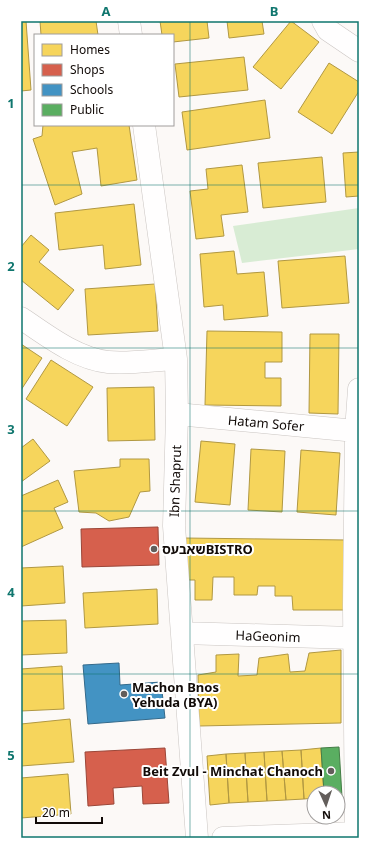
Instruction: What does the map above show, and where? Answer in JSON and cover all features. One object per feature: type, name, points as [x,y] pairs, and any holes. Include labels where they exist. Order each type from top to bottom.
[{"type":"street","points":[[129,21],[131,34]]},
{"type":"street","points":[[323,21],[328,30],[359,51]]},
{"type":"street","name":"Ibn Shaprut","points":[[144,126],[176,359],[177,414],[174,526],[197,838]]},
{"type":"street","points":[[21,318],[50,338],[86,357],[108,362],[176,359]]},
{"type":"street","points":[[223,838],[357,835],[353,638],[356,431],[359,390]]},
{"type":"street","name":"Hatam Sofer","points":[[177,414],[356,431]]},
{"type":"street","name":"HaGeonim","points":[[182,633],[353,638]]},
{"type":"green space","points":[[359,208],[359,249],[242,263],[233,226]]},
{"type":"building: Homes","points":[[21,21],[26,21],[31,90],[21,91]]},
{"type":"building: Homes","points":[[40,21],[96,21],[98,34],[41,34]]},
{"type":"building: Homes","points":[[160,21],[207,21],[209,38],[174,42],[174,34],[162,34]]},
{"type":"building: Homes","points":[[227,21],[262,21],[264,34],[229,38]]},
{"type":"building: Homes","points":[[291,21],[319,42],[281,89],[253,67]]},
{"type":"building: Homes","points":[[244,57],[248,90],[179,97],[175,64]]},
{"type":"building: Homes","points":[[329,63],[359,82],[359,91],[332,134],[298,112]]},
{"type":"building: Homes","points":[[265,100],[270,138],[187,150],[182,112]]},
{"type":"building: Homes","points":[[43,126],[129,126],[137,180],[101,186],[97,148],[72,152],[82,194],[55,205],[33,139],[42,136]]},
{"type":"building: Homes","points":[[359,152],[359,196],[346,197],[343,153]]},
{"type":"building: Homes","points":[[322,157],[326,202],[263,208],[258,163]]},
{"type":"building: Homes","points":[[242,165],[248,212],[221,215],[224,236],[196,239],[190,191],[208,189],[206,169]]},
{"type":"building: Homes","points":[[134,204],[141,265],[105,269],[103,245],[59,250],[55,213]]},
{"type":"building: Homes","points":[[31,235],[49,250],[39,262],[74,290],[58,310],[21,280],[21,247]]},
{"type":"building: Homes","points":[[234,251],[237,274],[264,272],[268,316],[224,320],[223,305],[204,307],[200,254]]},
{"type":"building: Homes","points":[[345,256],[349,303],[282,308],[278,261]]},
{"type":"building: Homes","points":[[155,284],[158,331],[88,335],[85,289]]},
{"type":"building: Homes","points":[[207,331],[282,332],[282,362],[265,362],[265,378],[281,378],[281,406],[205,405]]},
{"type":"building: Homes","points":[[310,334],[339,334],[338,414],[309,413]]},
{"type":"building: Homes","points":[[21,344],[42,358],[21,390]]},
{"type":"building: Homes","points":[[51,360],[93,387],[67,426],[26,399]]},
{"type":"building: Homes","points":[[154,387],[155,440],[108,441],[107,388]]},
{"type":"building: Homes","points":[[33,439],[50,461],[21,482],[21,448]]},
{"type":"building: Homes","points":[[201,441],[235,444],[230,505],[195,502]]},
{"type":"building: Homes","points":[[251,449],[285,451],[282,512],[248,510]]},
{"type":"building: Homes","points":[[301,450],[340,453],[336,515],[297,512]]},
{"type":"building: Homes","points":[[120,459],[149,459],[150,491],[140,492],[129,517],[109,521],[96,513],[79,512],[74,471],[120,467]]},
{"type":"building: Homes","points":[[58,480],[68,502],[54,508],[63,528],[21,547],[21,496]]},
{"type":"building: Homes","points":[[184,538],[347,540],[346,610],[293,610],[292,596],[275,596],[275,586],[258,586],[257,595],[234,595],[234,577],[213,577],[212,600],[195,600],[195,580],[184,580]]},
{"type":"building: Homes","points":[[63,566],[65,603],[21,606],[21,568]]},
{"type":"building: Homes","points":[[157,589],[158,624],[85,628],[83,593]]},
{"type":"building: Homes","points":[[66,620],[67,653],[21,655],[21,621]]},
{"type":"building: Homes","points":[[341,650],[341,723],[199,726],[198,675],[216,672],[216,655],[239,654],[238,676],[257,675],[259,658],[288,654],[290,672],[305,671],[309,653]]},
{"type":"building: Homes","points":[[62,666],[64,709],[21,711],[21,669]]},
{"type":"building: Homes","points":[[70,719],[74,762],[21,766],[21,724]]},
{"type":"building: Homes","points":[[321,748],[323,785],[306,785],[306,799],[304,799],[301,750]]},
{"type":"building: Homes","points":[[301,750],[304,799],[286,800],[282,751]]},
{"type":"building: Homes","points":[[282,751],[286,800],[267,801],[264,752]]},
{"type":"building: Homes","points":[[264,752],[267,801],[248,802],[245,753]]},
{"type":"building: Homes","points":[[245,753],[248,802],[229,803],[226,754]]},
{"type":"building: Homes","points":[[226,754],[229,803],[210,805],[207,756]]},
{"type":"building: Homes","points":[[68,774],[71,814],[21,818],[21,778]]},
{"type":"building: Shops","points":[[158,527],[159,565],[82,567],[81,529]]},
{"type":"building: Shops","points":[[165,748],[169,803],[143,804],[142,786],[113,788],[114,804],[88,806],[85,752]]},
{"type":"building: Schools","name":"Machon Bnos Yehuda (BYA)","points":[[119,663],[120,685],[161,682],[165,718],[88,724],[83,665]]},
{"type":"building: Public","name":"Beit Zvul - Minchat Chanoch","points":[[339,747],[341,785],[323,785],[321,748]]},
{"type":"place","name":"שאבעסBISTRO","points":[[154,549]]},
{"type":"place","name":"Machon Bnos Yehuda (BYA)","points":[[124,694]]},
{"type":"place","name":"Beit Zvul - Minchat Chanoch","points":[[331,771]]}]
